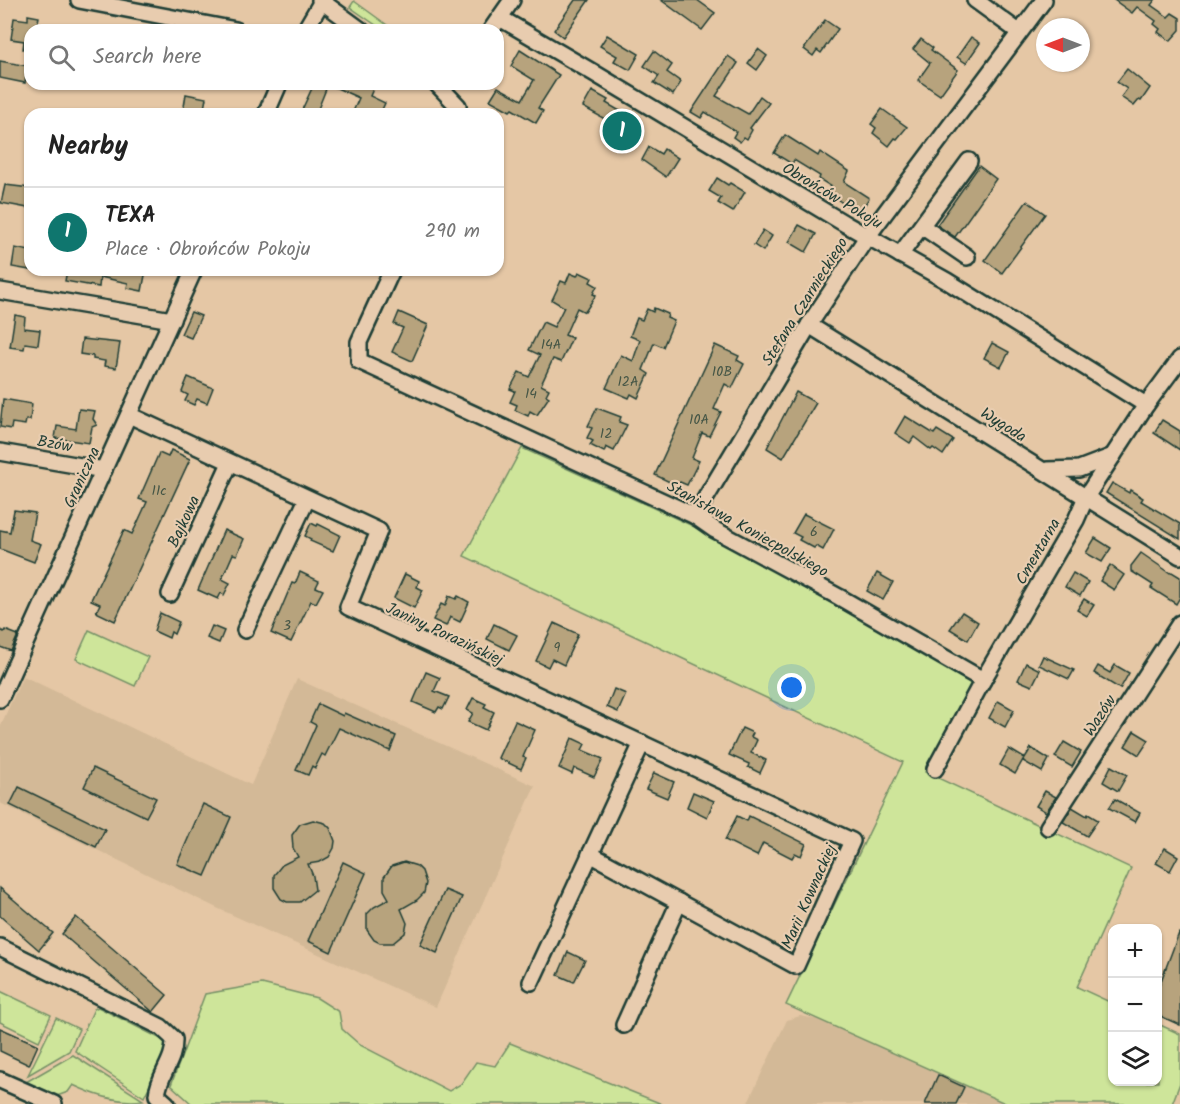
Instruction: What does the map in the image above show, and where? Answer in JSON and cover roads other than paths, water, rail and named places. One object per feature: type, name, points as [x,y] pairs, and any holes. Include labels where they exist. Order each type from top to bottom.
[{"type":"street","points":[[79,0],[205,24]]},
{"type":"street","points":[[495,24],[513,0]]},
{"type":"street","points":[[975,0],[1019,32]]},
{"type":"street","name":"Stefana Czarnieckiego","points":[[695,516],[809,325],[867,237],[1044,0]]},
{"type":"street","points":[[308,24],[321,1],[353,24]]},
{"type":"street","name":"Obrońców Pokoju","points":[[504,28],[594,73],[867,237],[947,281],[1146,405]]},
{"type":"street","points":[[269,108],[276,90]]},
{"type":"street","points":[[444,90],[458,108]]},
{"type":"street","points":[[900,255],[923,227],[969,161]]},
{"type":"street","points":[[923,227],[967,257]]},
{"type":"street","name":"Graniczna","points":[[0,699],[191,276]]},
{"type":"street","name":"Stanisława Koniecpolskiego","points":[[389,276],[359,342],[358,361],[695,516],[715,530],[839,597],[983,680]]},
{"type":"street","points":[[0,291],[172,320]]},
{"type":"street","name":"Wygoda","points":[[809,325],[1180,556]]},
{"type":"street","name":"Cmentarna","points":[[935,769],[983,680],[1076,520],[1086,497],[1146,405],[1180,359]]},
{"type":"street","name":"Janiny Porazińskiej","points":[[129,415],[379,531],[348,607],[852,841]]},
{"type":"street","name":"Bzów","points":[[0,452],[104,470]]},
{"type":"street","points":[[1044,470],[1079,469],[1113,456]]},
{"type":"street","name":"Bajkowa","points":[[170,594],[230,463]]},
{"type":"street","points":[[245,630],[307,499]]},
{"type":"street","name":"Wazów","points":[[1048,827],[1180,623]]},
{"type":"street","points":[[531,982],[642,743]]},
{"type":"street","name":"Marii Kownackiej","points":[[679,902],[796,966],[852,841]]},
{"type":"street","points":[[590,854],[679,902],[624,1024]]},
{"type":"street","points":[[0,947],[161,1027],[174,1039],[175,1052],[158,1087],[157,1095],[167,1104]]},
{"type":"street","points":[[0,1080],[54,1104]]},
{"type":"place","name":"TEXA","points":[[622,131]]}]
